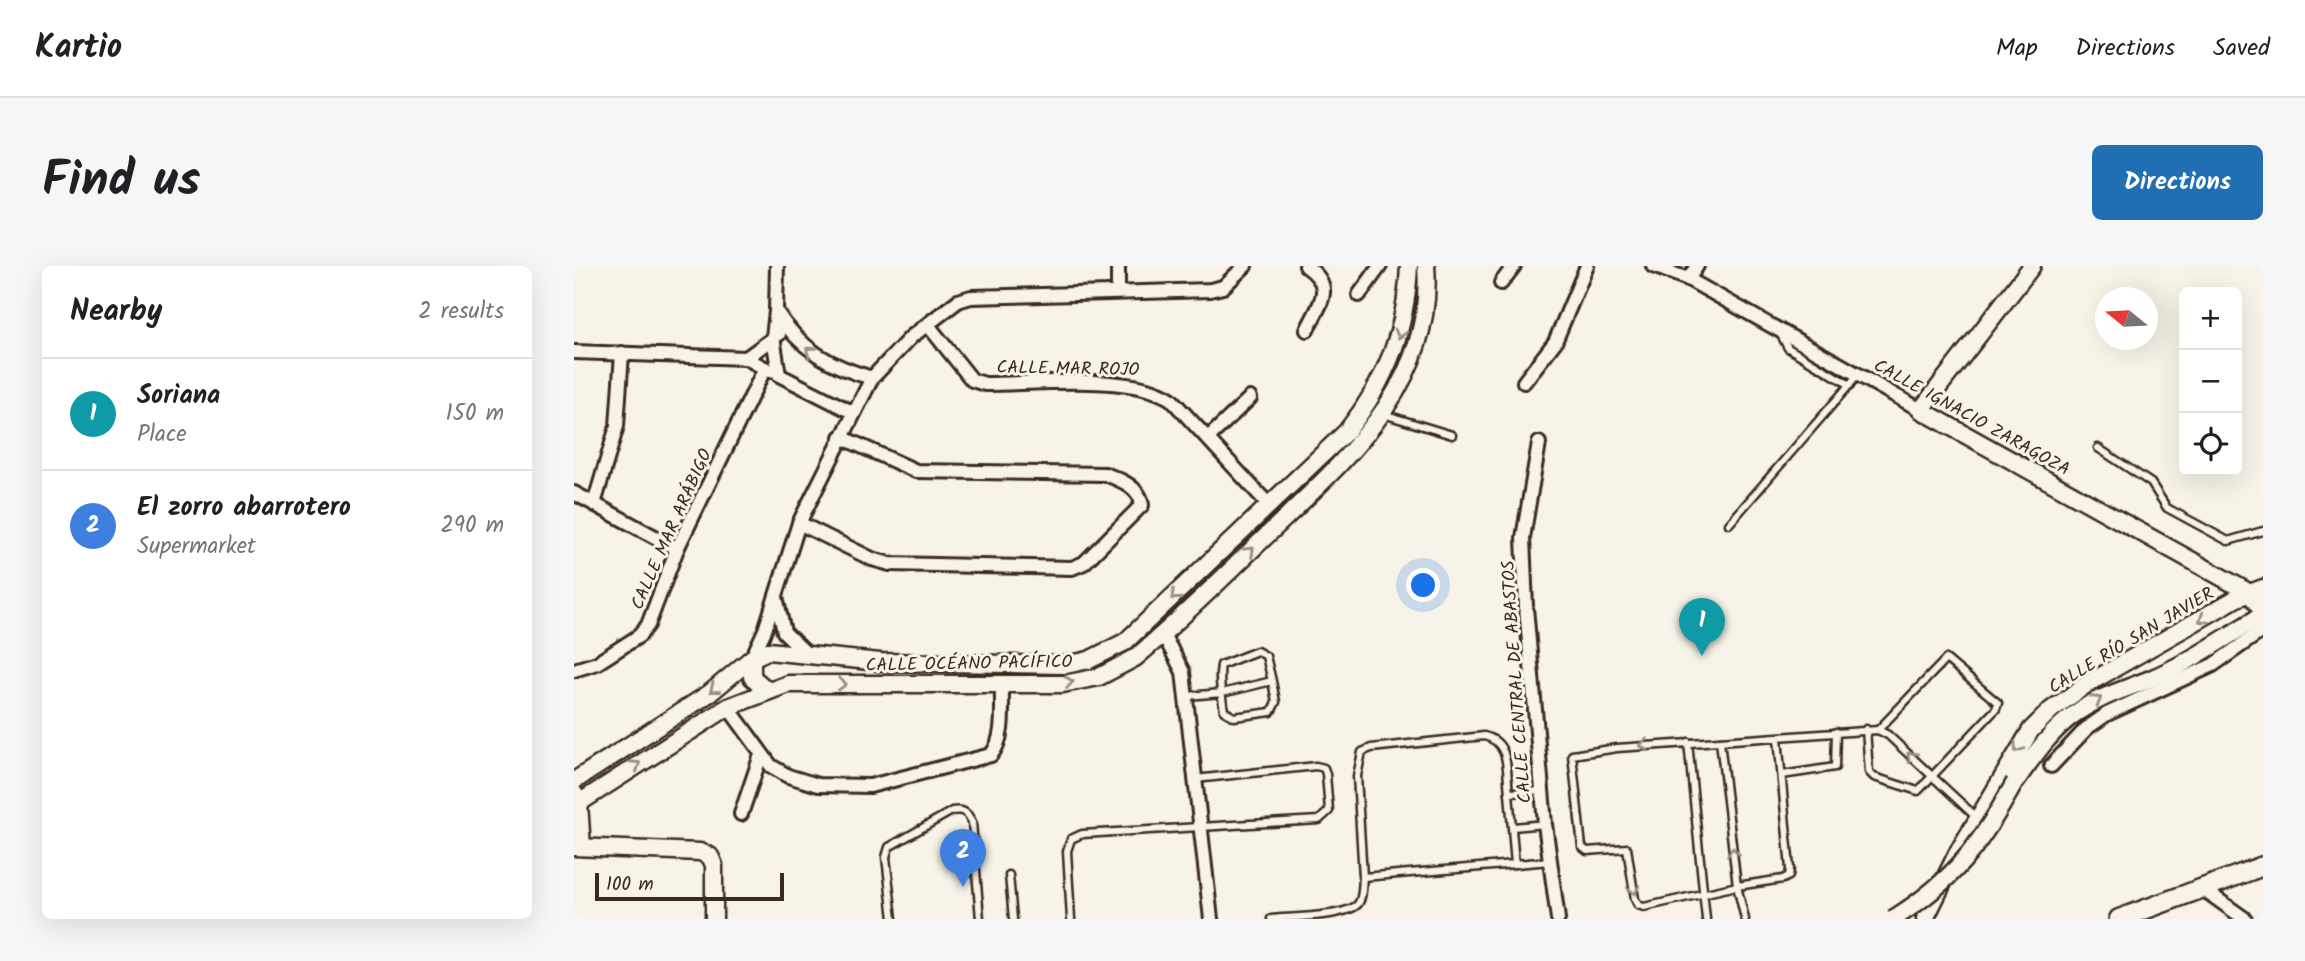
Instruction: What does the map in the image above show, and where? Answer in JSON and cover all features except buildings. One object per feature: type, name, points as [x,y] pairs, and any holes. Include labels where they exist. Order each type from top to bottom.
[{"type":"main road","points":[[2119,919],[2263,866]]},
{"type":"street","points":[[777,266],[773,337],[779,375]]},
{"type":"street","points":[[1118,266],[1118,292]]},
{"type":"street","points":[[767,690],[752,677],[752,658],[765,630],[799,523],[872,378],[928,325],[958,301],[971,297],[1210,290],[1223,287],[1245,266]]},
{"type":"street","points":[[1307,266],[1320,276],[1324,286],[1323,297],[1307,330]]},
{"type":"street","points":[[1359,295],[1380,266]]},
{"type":"street","name":"CALLE OCÉANO PACÍFICO","points":[[752,658],[776,651],[880,662],[1066,665],[1089,660],[1125,642],[1348,431],[1379,386],[1402,330],[1409,266]]},
{"type":"street","name":"CALLE OCÉANO PACÍFICO","points":[[577,798],[728,707],[767,690],[809,682],[1063,684],[1099,677],[1135,657],[1163,634],[1340,465],[1383,414],[1405,375],[1416,342],[1423,311],[1426,266]]},
{"type":"street","points":[[1501,283],[1514,266]]},
{"type":"street","points":[[1524,382],[1555,342],[1587,266]]},
{"type":"street","name":"CALLE IGNACIO ZARAGOZA","points":[[1653,266],[1688,279],[1779,331],[1854,380],[1921,410],[2257,590],[2263,614]]},
{"type":"street","points":[[1688,279],[1697,266]]},
{"type":"street","points":[[1921,410],[2032,266]]},
{"type":"street","points":[[776,311],[788,330],[819,359],[872,378]]},
{"type":"street","name":"CALLE MAR ROJO","points":[[928,325],[972,380],[985,384],[1131,384],[1147,387],[1171,398],[1270,506]]},
{"type":"street","points":[[746,358],[773,337],[788,330]]},
{"type":"street","points":[[574,352],[746,358],[854,414]]},
{"type":"street","points":[[594,503],[617,426],[622,353]]},
{"type":"street","name":"CALLE MAR ARÁBIGO","points":[[574,670],[597,663],[639,636],[648,625],[677,549],[765,368]]},
{"type":"street","points":[[1208,438],[1250,398]]},
{"type":"street","points":[[799,523],[872,559],[890,564],[1072,568],[1084,564],[1142,505],[1141,498],[1124,481],[1105,474],[916,471],[841,438]]},
{"type":"street","name":"CALLE CENTRAL DE ABASTOS","points":[[1539,443],[1523,538],[1525,607],[1545,824],[1558,919]]},
{"type":"street","points":[[574,493],[677,549]]},
{"type":"street","name":"CALLE RÍO SAN JAVIER","points":[[1924,919],[1958,852],[2015,753],[2051,710],[2087,684],[2257,590]]},
{"type":"street","points":[[776,594],[785,632],[809,656],[816,669],[809,682]]},
{"type":"street","name":"CALLE RÍO SAN JAVIER","points":[[1893,919],[1922,901],[1955,871],[1985,836],[2015,782],[2046,740],[2074,714],[2109,693],[2150,679],[2184,662],[2263,614]]},
{"type":"street","points":[[2051,766],[2097,721],[2213,665],[2263,630]]},
{"type":"street","points":[[1163,634],[1183,672],[1211,919]]},
{"type":"street","points":[[574,781],[710,693],[752,658]]},
{"type":"street","points":[[728,707],[761,755],[788,776],[818,785],[870,786],[980,760],[991,755],[998,747],[1002,684]]},
{"type":"street","points":[[741,814],[761,755]]},
{"type":"street","points":[[577,798],[578,847],[699,852],[710,856],[714,865],[714,919]]},
{"type":"street","points":[[2203,889],[2245,919]]},
{"type":"lane","points":[[1729,524],[1854,380]]},
{"type":"lane","points":[[1383,414],[1452,435]]},
{"type":"lane","points":[[2098,448],[2151,483],[2168,508],[2228,541],[2263,531]]},
{"type":"lane","points":[[1257,651],[1266,656],[1272,681],[1276,702],[1271,712],[1227,715],[1222,693],[1221,666],[1257,651]]},
{"type":"lane","points":[[1866,729],[1867,768],[1874,776],[1915,792],[1934,778],[1996,709],[1998,703],[1946,659],[1922,681],[1878,730]]},
{"type":"lane","points":[[1187,696],[1222,693],[1272,681]]},
{"type":"lane","points":[[1778,738],[1789,876],[1663,904],[1638,905],[1627,848],[1587,851],[1581,847],[1571,761],[1572,755],[1578,752],[1866,729],[1878,730],[1888,735],[1979,819]]},
{"type":"lane","points":[[1782,775],[1835,767],[1836,732]]},
{"type":"lane","points":[[1271,919],[1334,916],[1359,903],[1363,877],[1357,776],[1362,752],[1371,748],[1485,736],[1496,739],[1504,747],[1516,864]]},
{"type":"lane","points":[[1720,741],[1737,886],[1745,919]]},
{"type":"lane","points":[[1688,742],[1706,919]]},
{"type":"lane","points":[[1071,919],[1066,851],[1071,839],[1082,834],[1200,828],[1326,817],[1329,811],[1326,774],[1324,768],[1316,766],[1195,779]]},
{"type":"lane","points":[[1510,793],[1542,791]]},
{"type":"lane","points":[[893,919],[886,857],[889,848],[952,811],[961,810],[968,814],[972,822],[980,919]]},
{"type":"lane","points":[[1513,827],[1545,824]]},
{"type":"lane","points":[[1363,877],[1550,861]]},
{"type":"lane","points":[[1009,874],[1013,919]]},
{"type":"place","name":"Soriana","points":[[1702,656]]},
{"type":"place","name":"El zorro abarrotero","points":[[963,887]]}]
